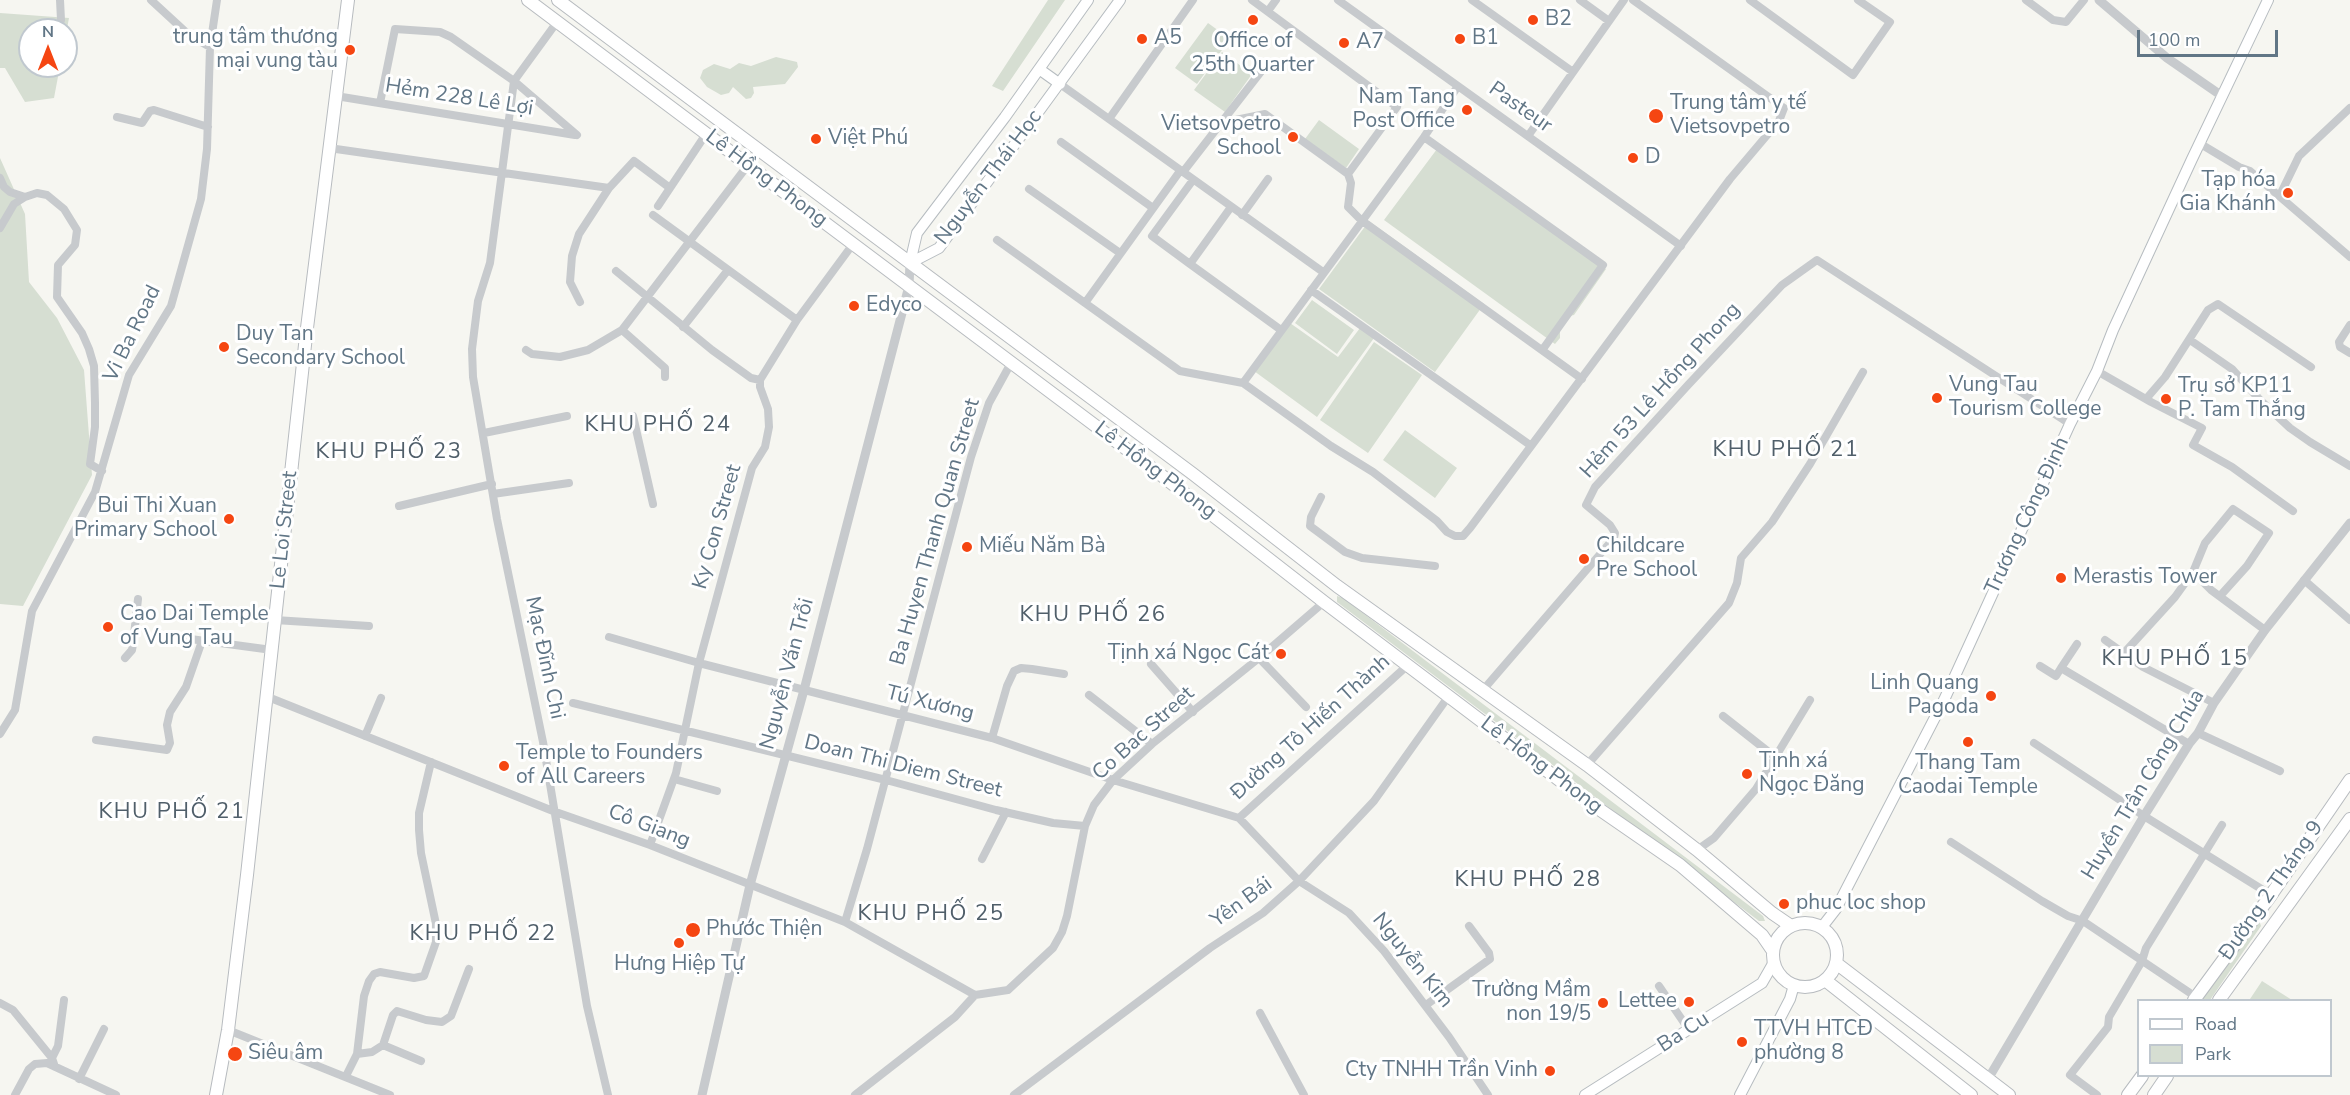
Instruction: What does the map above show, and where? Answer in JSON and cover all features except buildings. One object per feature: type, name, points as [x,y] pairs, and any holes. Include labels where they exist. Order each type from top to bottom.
[{"type":"main road","name":"Le Loi Street","points":[[216,1095],[228,1030],[348,0]]},
{"type":"main road","name":"Lê Hồng Phong","points":[[528,0],[1011,363],[1582,798],[1680,865],[1762,935],[1774,956]]},
{"type":"main road","name":"Nguyễn Thái Học","points":[[910,263],[917,233],[1088,0]]},
{"type":"main road","name":"Nguyễn Thái Học","points":[[910,263],[939,248],[1120,0]]},
{"type":"main road","name":"Trương Công Định","points":[[1822,927],[1836,909],[1944,700],[2070,424],[2097,371],[2113,330],[2199,143],[2268,0]]},
{"type":"main road","name":"Lê Hồng Phong","points":[[562,2],[1193,474],[1337,586],[1587,765],[1791,926]]},
{"type":"main road","points":[[557,22],[562,2]]},
{"type":"main road","points":[[1039,69],[1060,84]]},
{"type":"main road","points":[[710,136],[725,124]]},
{"type":"main road","points":[[875,261],[887,246]]},
{"type":"main road","points":[[1324,602],[1337,586]]},
{"type":"main road","name":"Đường 2 Tháng 9","points":[[2195,999],[2271,895],[2350,780]]},
{"type":"main road","name":"Đường 2 Tháng 9","points":[[2220,999],[2350,819]]},
{"type":"main road","points":[[2271,895],[2288,907]]},
{"type":"main road","points":[[1812,924],[1822,927],[1835,943],[1836,963],[1832,973],[1815,985],[1794,985],[1778,972],[1774,956],[1776,941],[1791,926],[1812,924]]},
{"type":"main road","name":"Ba Cu","points":[[1585,1095],[1762,983],[1774,956]]},
{"type":"main road","points":[[1836,963],[2009,1095]]},
{"type":"main road","points":[[1825,980],[1971,1095]]},
{"type":"main road","points":[[1740,1095],[1790,999],[1794,985]]},
{"type":"main road","points":[[2128,1095],[2141,1077]]},
{"type":"main road","points":[[2154,1095],[2166,1077]]},
{"type":"street","points":[[60,0],[61,18]]},
{"type":"street","points":[[151,0],[189,35],[210,47]]},
{"type":"street","name":"Vi Ba Road","points":[[0,734],[15,710],[32,611],[95,492],[129,375],[171,306],[201,199],[208,127],[210,47],[217,0]]},
{"type":"street","points":[[1108,119],[1193,0]]},
{"type":"street","points":[[1252,0],[1396,107],[1348,174]]},
{"type":"street","points":[[1268,11],[1276,0]]},
{"type":"street","name":"Pasteur","points":[[1338,0],[1681,246]]},
{"type":"street","points":[[1472,0],[1572,72]]},
{"type":"street","points":[[1580,0],[1609,21]]},
{"type":"street","points":[[1528,136],[1624,0]]},
{"type":"street","points":[[997,240],[1180,371],[1243,383],[1331,446],[1373,472],[1437,521],[1447,532],[1455,536],[1467,533],[1530,445],[1582,379],[1730,179],[1779,121],[1784,108],[1633,0]]},
{"type":"street","points":[[1750,0],[1853,75],[1890,22],[1858,0]]},
{"type":"street","points":[[2026,0],[2053,20],[2066,22],[2084,0]]},
{"type":"street","points":[[2099,0],[2167,58],[2222,96]]},
{"type":"street","points":[[380,103],[395,29],[440,32],[451,37],[513,81],[557,22]]},
{"type":"street","points":[[1085,303],[1153,208],[1263,69]]},
{"type":"street","name":"Hẻm 228 Lê Lợi","points":[[336,96],[577,135],[513,81]]},
{"type":"street","name":"Mạc Đĩnh Chi","points":[[513,81],[490,263],[478,301],[472,349],[473,377],[493,494],[543,742],[587,1006],[608,1095]]},
{"type":"street","points":[[1060,84],[1323,272]]},
{"type":"street","points":[[1243,383],[1424,137],[1458,86]]},
{"type":"street","points":[[2280,195],[2299,156],[2350,108]]},
{"type":"street","points":[[117,117],[142,123],[150,111],[154,110],[208,127]]},
{"type":"street","points":[[1221,123],[1265,114],[1348,174],[1351,183],[1348,207],[1361,220],[1582,379]]},
{"type":"street","points":[[658,206],[710,136]]},
{"type":"street","points":[[1424,137],[1603,265],[1543,349]]},
{"type":"street","points":[[1061,142],[1153,208]]},
{"type":"street","points":[[2199,143],[2250,171],[2350,257]]},
{"type":"street","points":[[329,148],[609,188]]},
{"type":"street","points":[[580,302],[570,282],[572,256],[579,234],[609,188],[634,161],[670,188]]},
{"type":"street","points":[[526,350],[532,354],[560,357],[588,350],[622,330],[748,165]]},
{"type":"street","points":[[0,178],[4,187],[10,192],[24,197]]},
{"type":"street","points":[[1242,215],[1268,178]]},
{"type":"street","points":[[1193,180],[1152,236],[1281,330]]},
{"type":"street","points":[[1029,189],[1120,254]]},
{"type":"street","points":[[0,228],[14,204],[24,197],[37,193],[47,195],[64,209],[77,230],[75,245],[58,265],[57,297],[82,333],[89,349],[93,366],[95,403],[95,427],[90,464],[102,471]]},
{"type":"street","points":[[1190,264],[1231,207]]},
{"type":"street","points":[[653,215],[797,320]]},
{"type":"street","points":[[616,271],[751,378],[760,380],[797,320],[853,244]]},
{"type":"street","name":"Hẻm 53 Lê Hồng Phong","points":[[1483,690],[1614,538],[1614,531],[1610,525],[1586,505],[1595,487],[1782,285],[1817,260],[2070,424]]},
{"type":"street","name":"Nguyễn Văn Trỗi","points":[[702,1095],[750,885],[804,690],[909,286],[910,263]]},
{"type":"street","points":[[684,327],[728,270]]},
{"type":"street","points":[[1311,290],[1530,445]]},
{"type":"street","points":[[2146,399],[2165,377],[2208,310],[2218,304],[2311,367]]},
{"type":"street","points":[[2350,325],[2339,342],[2340,347],[2350,353]]},
{"type":"street","points":[[622,330],[665,368],[665,377]]},
{"type":"street","points":[[2190,340],[2232,369],[2290,428],[2350,466]]},
{"type":"street","name":"Ba Huyen Thanh Quan Street","points":[[845,922],[886,780],[971,458],[989,403],[1011,363]]},
{"type":"street","points":[[2097,371],[2202,428],[2193,445],[2232,467],[2293,511]]},
{"type":"street","points":[[1587,765],[1729,603],[1737,583],[1741,558],[1772,522],[1810,464],[1863,372]]},
{"type":"street","name":"Ky Con Street","points":[[650,845],[674,779],[699,663],[752,468],[765,447],[769,427],[768,409],[760,387],[760,380]]},
{"type":"street","points":[[484,433],[567,416]]},
{"type":"street","points":[[633,416],[653,504]]},
{"type":"street","points":[[493,494],[569,483]]},
{"type":"street","points":[[399,506],[492,484]]},
{"type":"street","points":[[1321,497],[1311,517],[1310,526],[1345,552],[1362,558],[1435,566]]},
{"type":"street","points":[[2124,653],[2153,623],[2193,572],[2205,543],[2233,509],[2269,533],[2247,566],[2220,596]]},
{"type":"street","name":"Huyền Trân Công Chúa","points":[[1988,1079],[2214,703],[2265,630],[2350,523]]},
{"type":"street","points":[[2193,572],[2265,630]]},
{"type":"street","points":[[2304,580],[2350,620]]},
{"type":"street","points":[[125,658],[132,650],[138,599]]},
{"type":"street","name":"Co Bac Street","points":[[975,995],[1008,990],[1053,948],[1062,932],[1067,916],[1085,826],[1094,805],[1113,780],[1152,744],[1259,658],[1324,602]]},
{"type":"street","points":[[275,620],[369,626]]},
{"type":"street","name":"Tú Xương","points":[[609,637],[699,663],[992,738],[1113,780],[1239,818]]},
{"type":"street","points":[[183,638],[272,650]]},
{"type":"street","points":[[2105,640],[2144,667],[2214,703]]},
{"type":"street","points":[[96,740],[167,750],[170,743],[167,725],[170,712],[174,702],[186,687],[202,641]]},
{"type":"street","points":[[2040,666],[2056,676],[2077,644]]},
{"type":"street","points":[[1259,658],[1306,707]]},
{"type":"street","points":[[1151,664],[1193,711]]},
{"type":"street","name":"Đường Tô Hiến Thành","points":[[1239,818],[1408,665]]},
{"type":"street","points":[[992,738],[1007,686],[1014,671],[1021,668],[1064,674]]},
{"type":"street","points":[[2061,668],[2189,744]]},
{"type":"street","points":[[1089,695],[1152,744]]},
{"type":"street","name":"Cô Giang","points":[[268,697],[553,811],[650,845],[845,922],[975,995]]},
{"type":"street","name":"Yên Bái","points":[[1014,1095],[1210,948],[1263,914],[1299,881],[1374,801],[1448,697]]},
{"type":"street","points":[[365,736],[381,698]]},
{"type":"street","points":[[1697,850],[1714,838],[1756,789],[1810,700]]},
{"type":"street","name":"Doan Thi Diem Street","points":[[573,702],[1006,812],[1053,823],[1085,826]]},
{"type":"street","points":[[1723,716],[1775,757]]},
{"type":"street","points":[[2198,733],[2280,771]]},
{"type":"street","points":[[2034,743],[2144,816],[2271,895]]},
{"type":"street","points":[[346,1076],[357,1054],[363,996],[374,974],[387,972],[414,978],[424,976],[436,942],[436,924],[421,853],[419,830],[419,813],[431,762]]},
{"type":"street","points":[[674,779],[717,791]]},
{"type":"street","points":[[982,859],[1006,812]]},
{"type":"street","name":"Nguyễn Kim","points":[[1239,818],[1299,881],[1349,914],[1384,951],[1426,1005],[1488,1095]]},
{"type":"street","points":[[2097,1095],[2070,1075],[2108,1027],[2109,1017],[2142,961],[2146,948],[2222,825]]},
{"type":"street","points":[[1952,842],[2042,901],[2068,916],[2083,921],[2195,999]]},
{"type":"street","points":[[1426,1005],[1490,959],[1489,953],[1469,926]]},
{"type":"street","points":[[357,1054],[372,1052],[383,1045],[393,1015],[397,1011],[426,1020],[442,1022],[451,1016],[469,969]]},
{"type":"street","points":[[1659,986],[1689,1030]]},
{"type":"street","points":[[855,1095],[955,1017],[975,995]]},
{"type":"street","points":[[52,1058],[58,1046],[64,1000]]},
{"type":"street","points":[[0,1003],[13,1010],[52,1058],[55,1067]]},
{"type":"street","points":[[1260,1013],[1304,1095]]},
{"type":"street","points":[[79,1079],[104,1029]]},
{"type":"street","points":[[228,1030],[390,1095]]},
{"type":"street","points":[[383,1045],[421,1061]]},
{"type":"street","points":[[15,1095],[25,1074],[35,1064],[47,1063],[116,1095]]},
{"type":"green space","points":[[1048,0],[1065,0],[1003,91],[992,86]]},
{"type":"green space","points":[[0,13],[69,18],[18,18],[18,78],[58,78],[54,98],[25,102],[5,68],[0,68]]},
{"type":"green space","points":[[1208,23],[1230,39],[1197,84],[1175,68]]},
{"type":"green space","points":[[1222,52],[1252,74],[1225,112],[1194,90]]},
{"type":"green space","points":[[776,57],[797,62],[798,67],[785,84],[753,87],[754,93],[751,98],[746,99],[733,87],[729,93],[721,95],[707,87],[700,78],[703,70],[714,64],[730,69],[739,63],[751,66]]},
{"type":"green space","points":[[1319,120],[1359,149],[1346,168],[1305,139]]},
{"type":"green space","points":[[1437,149],[1606,269],[1574,315],[1565,317],[1560,328],[1560,338],[1555,344],[1384,220]]},
{"type":"green space","points":[[0,158],[25,214],[29,282],[57,318],[84,370],[92,475],[23,606],[0,604]]},
{"type":"green space","points":[[1369,221],[1484,304],[1435,372],[1319,289]]},
{"type":"green space","points":[[1312,300],[1354,330],[1337,354],[1295,323]]},
{"type":"green space","points":[[1290,323],[1338,357],[1360,328],[1374,338],[1317,417],[1254,371]]},
{"type":"green space","points":[[1374,342],[1422,375],[1368,453],[1320,420]]},
{"type":"green space","points":[[1405,430],[1457,468],[1435,498],[1383,460]]},
{"type":"green space","points":[[1337,596],[1343,598],[1763,916],[1765,921],[1759,921],[1337,602]]},
{"type":"green space","points":[[2259,920],[2261,926],[2211,999],[2202,999]]},
{"type":"green space","points":[[2262,981],[2290,999],[2250,999]]},
{"type":"place","name":"Office of 25th Quarter","points":[[1253,20]]},
{"type":"place","name":"B2","points":[[1533,20]]},
{"type":"place","name":"A5","points":[[1142,39]]},
{"type":"place","name":"B1","points":[[1460,39]]},
{"type":"place","name":"A7","points":[[1344,43]]},
{"type":"place","name":"trung tâm thương mại vung tàu","points":[[350,50]]},
{"type":"place","name":"Nam Tang Post Office","points":[[1467,110]]},
{"type":"place","name":"Trung tâm y tế Vietsovpetro","points":[[1656,116]]},
{"type":"place","name":"Vietsovpetro School","points":[[1293,137]]},
{"type":"place","name":"Việt Phú","points":[[816,139]]},
{"type":"place","name":"D","points":[[1633,158]]},
{"type":"place","name":"Tạp hóa Gia Khánh","points":[[2288,193]]},
{"type":"place","name":"Edyco","points":[[854,306]]},
{"type":"place","name":"Duy Tan Secondary School","points":[[224,347]]},
{"type":"place","name":"Vung Tau Tourism College","points":[[1937,398]]},
{"type":"place","name":"Trụ sở KP11 P. Tam Thắng","points":[[2166,399]]},
{"type":"place","name":"Bui Thi Xuan Primary School","points":[[229,519]]},
{"type":"place","name":"Miếu Năm Bà","points":[[967,547]]},
{"type":"place","name":"Childcare Pre School","points":[[1584,559]]},
{"type":"place","name":"Merastis Tower","points":[[2061,578]]},
{"type":"place","name":"Cao Dai Temple of Vung Tau","points":[[108,627]]},
{"type":"place","name":"Tịnh xá Ngọc Cát","points":[[1281,654]]},
{"type":"place","name":"Linh Quang Pagoda","points":[[1991,696]]},
{"type":"place","name":"Thang Tam Caodai Temple","points":[[1968,742]]},
{"type":"place","name":"Temple to Founders of All Careers","points":[[504,766]]},
{"type":"place","name":"Tịnh xá Ngọc Đăng","points":[[1747,774]]},
{"type":"place","name":"phuc loc shop","points":[[1784,904]]},
{"type":"place","name":"Phước Thiện","points":[[693,930]]},
{"type":"place","name":"Hưng Hiệp Tự","points":[[679,943]]},
{"type":"place","name":"Lettee","points":[[1689,1002]]},
{"type":"place","name":"Trường Mầm non 19/5","points":[[1603,1003]]},
{"type":"place","name":"TTVH HTCĐ phường 8","points":[[1742,1042]]},
{"type":"place","name":"Siêu âm","points":[[235,1054]]},
{"type":"place","name":"Cty TNHH Trần Vinh","points":[[1550,1071]]},
{"type":"district","name":"KHU PHỐ 24","points":[[658,426]]},
{"type":"district","name":"KHU PHỐ 21","points":[[1786,451]]},
{"type":"district","name":"KHU PHỐ 23","points":[[389,453]]},
{"type":"district","name":"KHU PHỐ 26","points":[[1093,616]]},
{"type":"district","name":"KHU PHỐ 15","points":[[2175,660]]},
{"type":"district","name":"KHU PHỐ 21","points":[[172,813]]},
{"type":"district","name":"KHU PHỐ 28","points":[[1528,881]]},
{"type":"district","name":"KHU PHỐ 25","points":[[931,915]]},
{"type":"district","name":"KHU PHỐ 22","points":[[483,935]]}]
